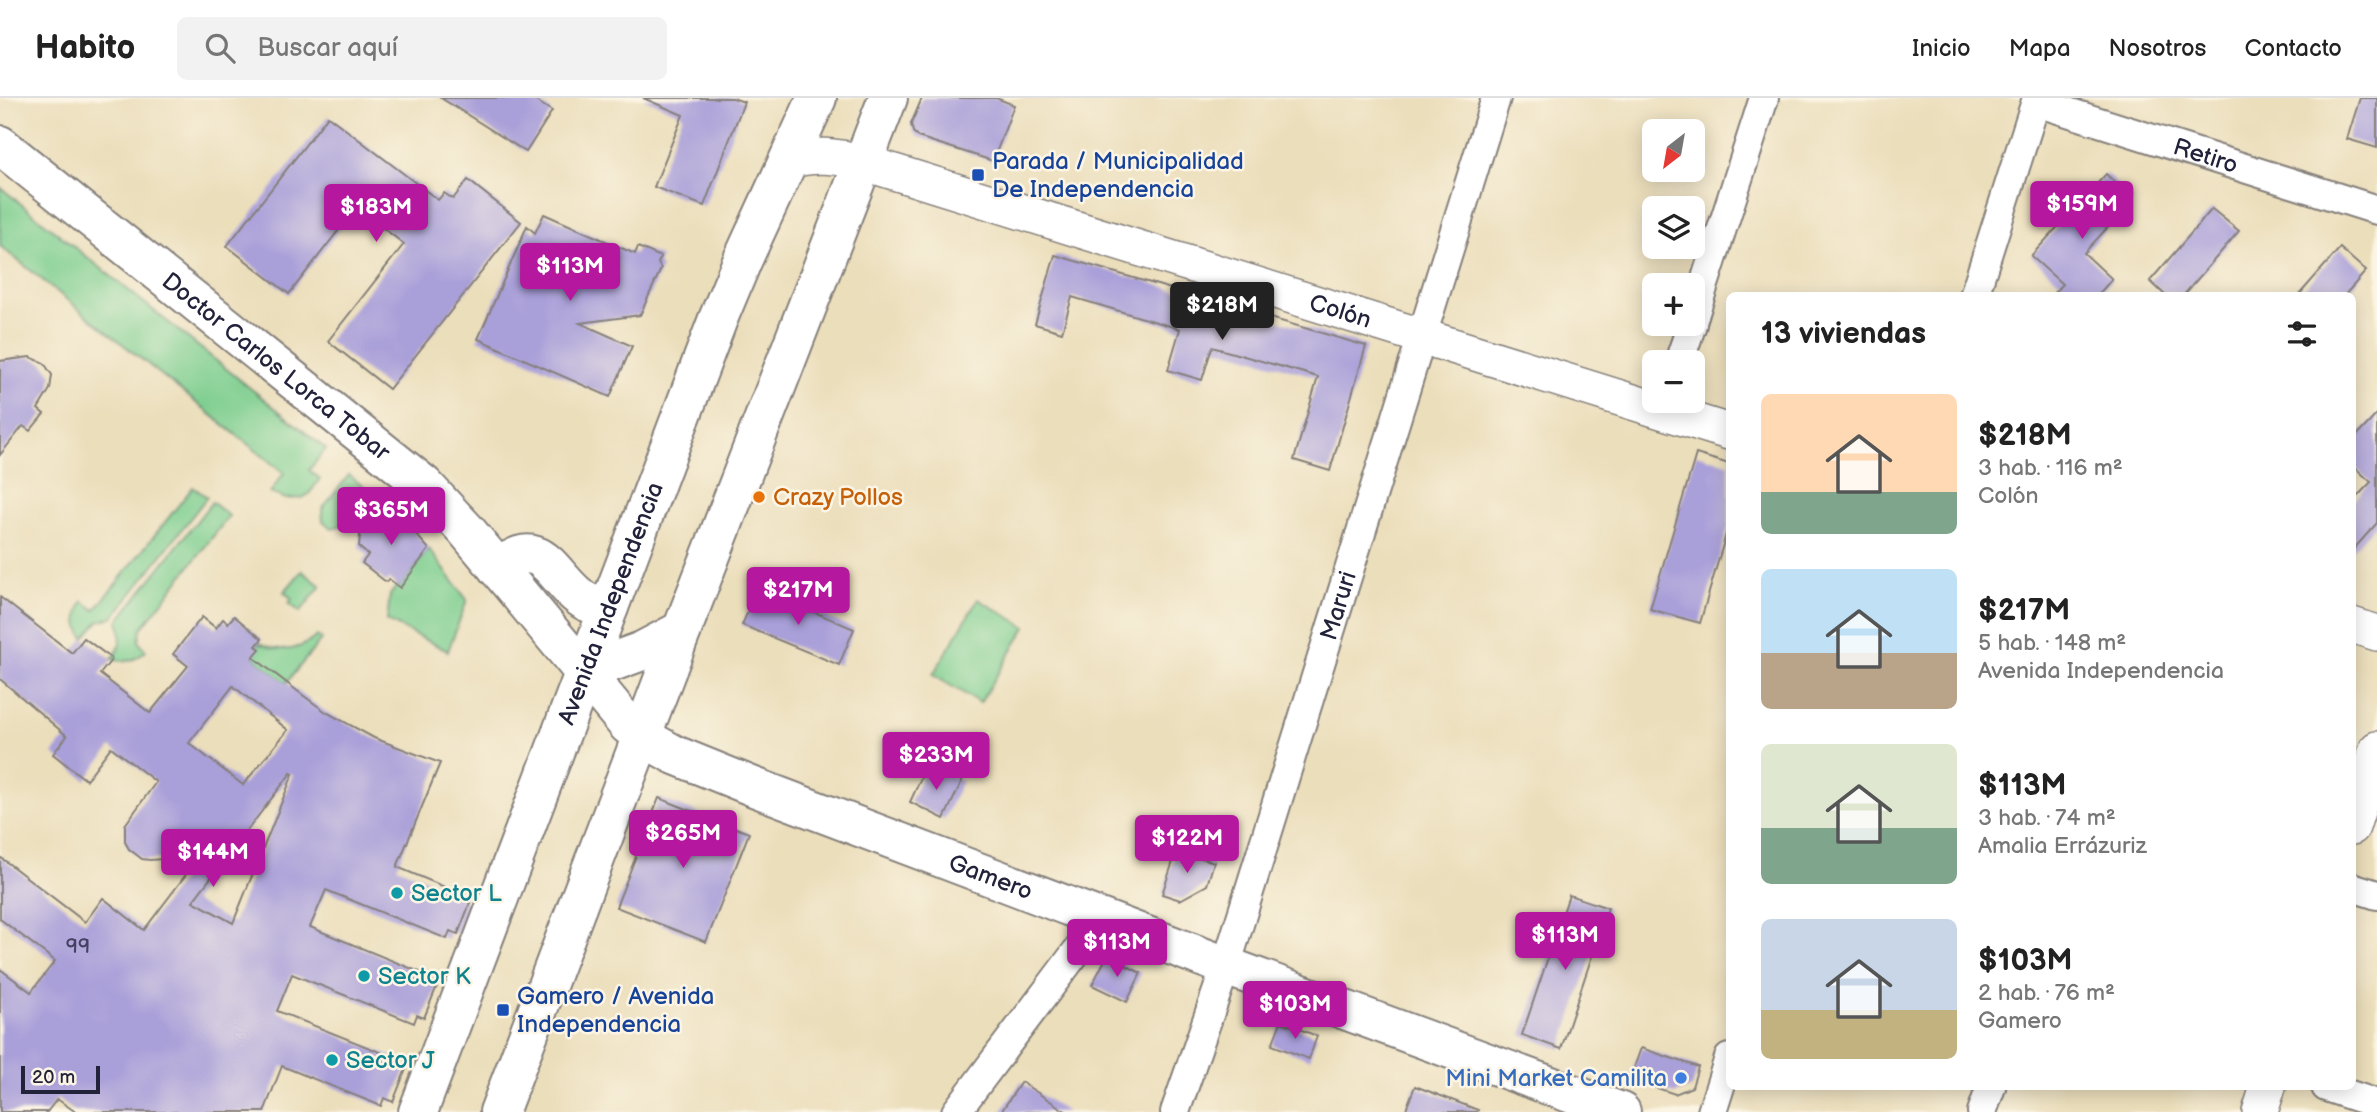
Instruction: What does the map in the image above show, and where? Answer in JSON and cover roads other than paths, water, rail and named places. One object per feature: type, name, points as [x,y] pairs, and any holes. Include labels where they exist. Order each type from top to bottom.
[{"type":"main road","name":"Avenida Independencia","points":[[418,1112],[718,319],[817,98]]},
{"type":"main road","points":[[499,1112],[888,98]]},
{"type":"main road","name":"Doctor Carlos Lorca Tobar","points":[[0,145],[401,465],[446,507],[584,672]]},
{"type":"main road","points":[[498,569],[517,556],[533,554],[546,562],[584,600],[609,607]]},
{"type":"main road","points":[[584,672],[642,651],[682,630]]},
{"type":"main road","name":"Gamero","points":[[584,672],[628,725],[641,736],[675,755],[754,788],[1101,919],[1621,1112]]},
{"type":"street","name":"Maruri","points":[[1175,1112],[1226,966],[1496,98]]},
{"type":"street","points":[[1705,282],[1764,98]]},
{"type":"street","points":[[1975,292],[2037,100]]},
{"type":"street","name":"Retiro","points":[[2037,100],[2377,210]]},
{"type":"street","name":"Colón","points":[[788,161],[813,156],[840,157],[862,162],[1421,336],[1642,399]]},
{"type":"street","name":"Colón","points":[[1682,413],[1726,431]]},
{"type":"street","points":[[2356,626],[2377,633]]},
{"type":"street","points":[[2356,816],[2374,766]]},
{"type":"street","points":[[2356,888],[2377,895]]},
{"type":"street","points":[[956,1112],[1101,919]]},
{"type":"street","points":[[1712,1112],[1726,1068]]},
{"type":"street","points":[[1982,1112],[1989,1090]]},
{"type":"street","points":[[2260,1112],[2268,1090]]},
{"type":"street","points":[[2335,1090],[2377,1104]]},
{"type":"place","name":"Parada / Municipalidad De Independencia","points":[[978,175]]},
{"type":"place","name":"Crazy Pollos","points":[[759,497]]},
{"type":"place","name":"Sector L","points":[[397,893]]},
{"type":"place","name":"Sector K","points":[[364,976]]},
{"type":"place","name":"Gamero / Avenida Independencia","points":[[503,1010]]},
{"type":"place","name":"Sector J","points":[[332,1060]]},
{"type":"place","name":"Mini Market Camilita","points":[[1681,1078]]}]
